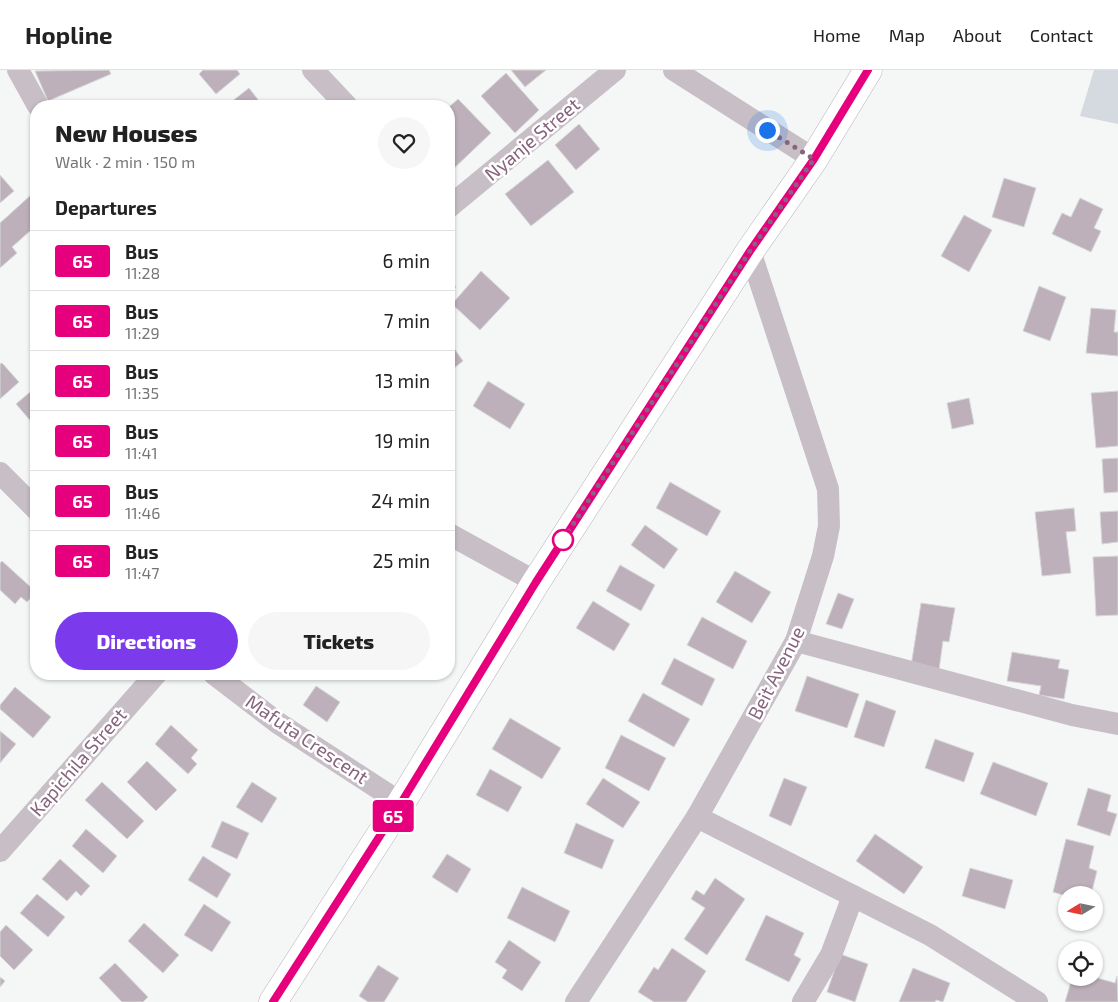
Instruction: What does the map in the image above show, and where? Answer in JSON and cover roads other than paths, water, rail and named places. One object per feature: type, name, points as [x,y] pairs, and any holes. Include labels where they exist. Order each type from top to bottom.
[{"type":"street","points":[[18,70],[35,100]]},
{"type":"street","points":[[314,70],[342,100]]},
{"type":"street","name":"Nyanje Street","points":[[455,202],[615,70]]},
{"type":"street","points":[[674,70],[814,159]]},
{"type":"street","points":[[273,1002],[401,803],[536,582],[750,251],[814,159],[868,70]]},
{"type":"street","name":"Beit Avenue","points":[[576,1002],[697,817],[796,641],[823,556],[829,526],[828,489],[750,251]]},
{"type":"street","points":[[4,485],[30,504]]},
{"type":"street","points":[[455,537],[536,582]]},
{"type":"street","points":[[796,641],[1072,715],[1118,724]]},
{"type":"street","name":"Kapichila Street","points":[[0,851],[151,680]]},
{"type":"street","name":"Mafuta Crescent","points":[[222,680],[278,724],[401,803]]},
{"type":"street","points":[[697,817],[930,935],[1038,1002]]},
{"type":"street","points":[[803,1002],[831,955],[853,896]]}]
